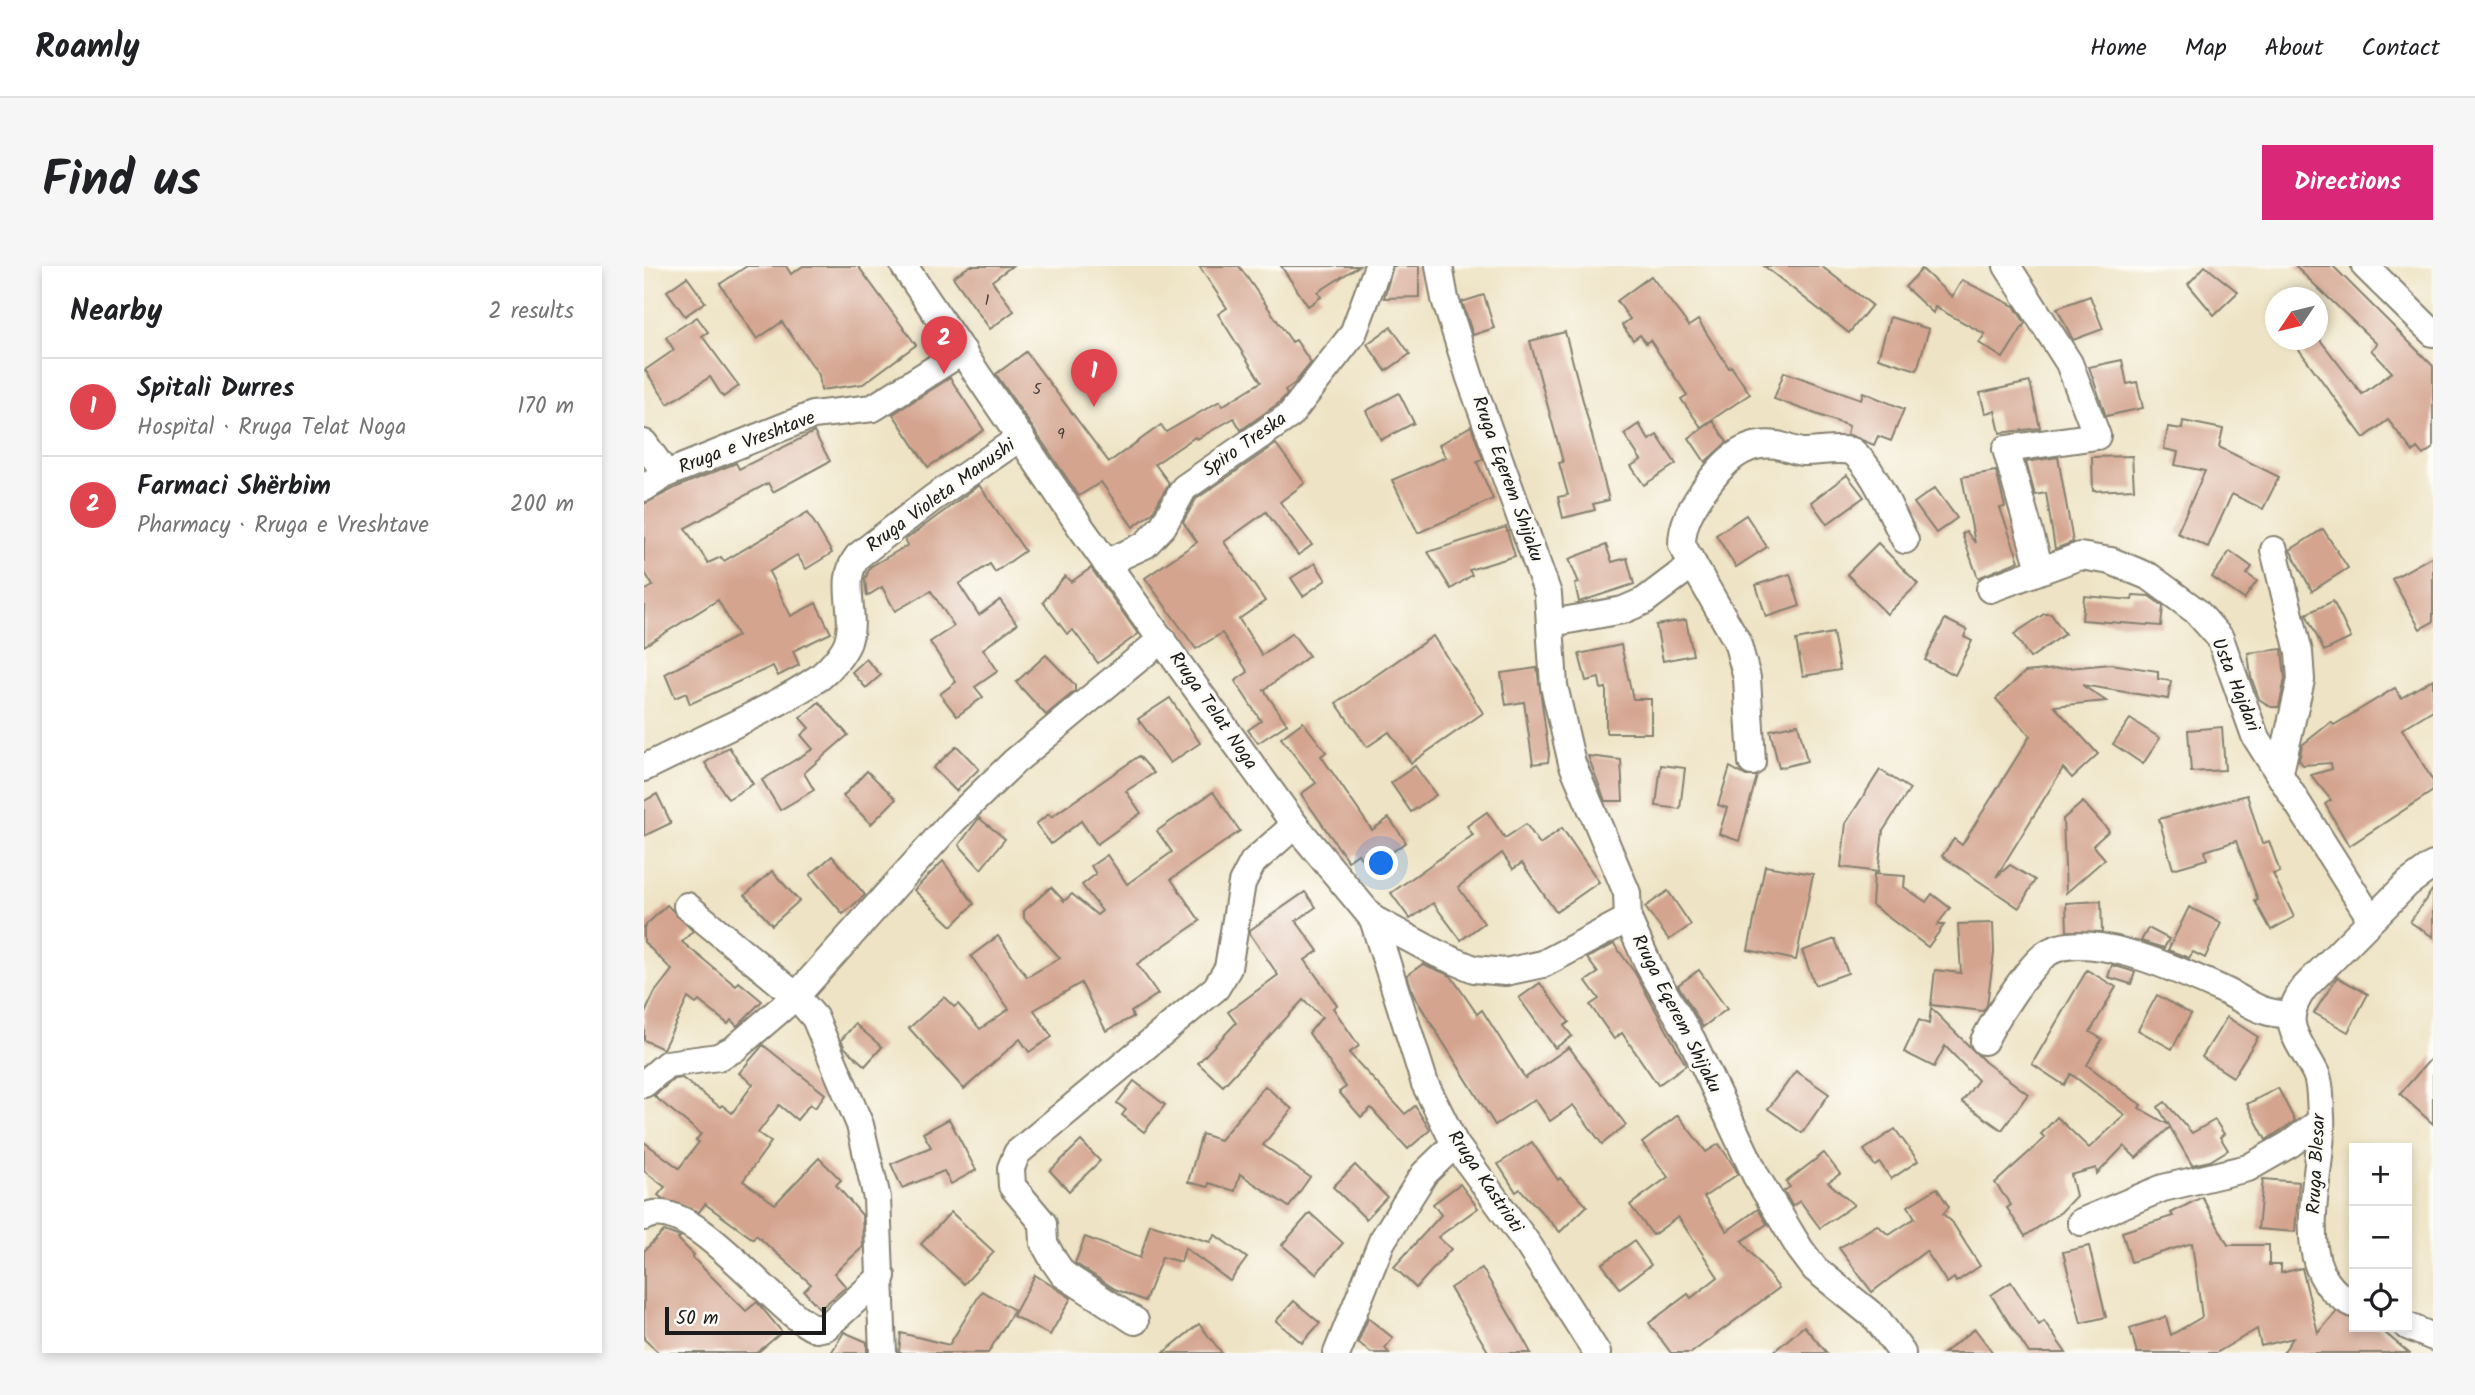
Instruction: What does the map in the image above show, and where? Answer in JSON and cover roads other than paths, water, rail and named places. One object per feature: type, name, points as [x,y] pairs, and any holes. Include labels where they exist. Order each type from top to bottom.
[{"type":"street","name":"Rruga Telat Noga","points":[[904,266],[1106,563],[1295,825],[1373,919],[1438,954],[1474,969],[1505,972],[1543,964],[1628,919]]},
{"type":"street","name":"Spiro Treska","points":[[1106,563],[1145,545],[1163,526],[1184,488],[1290,415],[1353,334],[1378,266]]},
{"type":"street","name":"Rruga Eqerem Shijaku","points":[[1439,266],[1445,299],[1470,378],[1548,594],[1552,623],[1554,687],[1572,763],[1627,893],[1628,919],[1650,968],[1692,1040],[1756,1176],[1800,1249],[1815,1269],[1877,1319],[1902,1353]]},
{"type":"street","points":[[2007,266],[2069,363],[2097,436],[2006,449],[2040,569]]},
{"type":"street","points":[[2365,266],[2433,333]]},
{"type":"street","name":"Rruga e Vreshtave","points":[[655,481],[813,415],[873,408],[963,351]]},
{"type":"street","name":"Rruga Violeta Manushi","points":[[644,768],[823,675],[846,645],[851,629],[847,577],[850,566],[858,556],[933,498],[1021,437]]},
{"type":"street","points":[[644,443],[655,481]]},
{"type":"street","points":[[1752,762],[1747,678],[1737,642],[1682,545],[1682,528],[1690,511],[1721,464],[1754,446],[1776,445],[1802,452],[1852,451],[1859,457],[1882,494],[1905,540]]},
{"type":"street","points":[[2274,550],[2299,652],[2301,680],[2280,772]]},
{"type":"street","name":"Usta Hajdari","points":[[1990,589],[2080,556],[2111,561],[2150,578],[2196,611],[2220,638],[2255,736],[2371,919]]},
{"type":"street","points":[[1552,623],[1623,610],[1644,601],[1693,564]]},
{"type":"street","points":[[644,1084],[667,1064],[718,1057],[734,1049],[796,996],[971,804],[1014,762],[1162,639]]},
{"type":"street","points":[[1135,1321],[1063,1274],[1044,1243],[1043,1223],[1013,1186],[1011,1168],[1017,1153],[1216,988],[1228,968],[1242,883],[1253,862],[1295,825]]},
{"type":"street","points":[[1984,1041],[1998,1013],[2047,953],[2066,947],[2108,946],[2177,970],[2269,1014],[2290,1014],[2293,1002],[2305,987],[2407,884],[2433,865]]},
{"type":"street","points":[[687,906],[796,996],[815,1018],[860,1125],[877,1198],[883,1353]]},
{"type":"street","name":"Rruga Kastrioti","points":[[1373,919],[1425,1084],[1455,1144],[1529,1246],[1597,1353]]},
{"type":"street","name":"Rruga Blesar","points":[[2290,1014],[2295,1037],[2318,1076],[2321,1121],[2312,1248],[2326,1282],[2349,1300]]},
{"type":"street","points":[[2081,1222],[2163,1188],[2248,1168],[2290,1144],[2321,1121]]},
{"type":"street","points":[[1337,1353],[1382,1241],[1424,1174],[1455,1144]]},
{"type":"street","points":[[644,1217],[661,1213],[685,1223],[722,1246],[792,1313],[816,1329],[826,1326],[882,1276]]},
{"type":"street","points":[[2412,1328],[2433,1337]]},
{"type":"place","name":"Farmaci Shërbim","points":[[944,374]]},
{"type":"place","name":"Spitali Durres","points":[[1094,407]]}]
